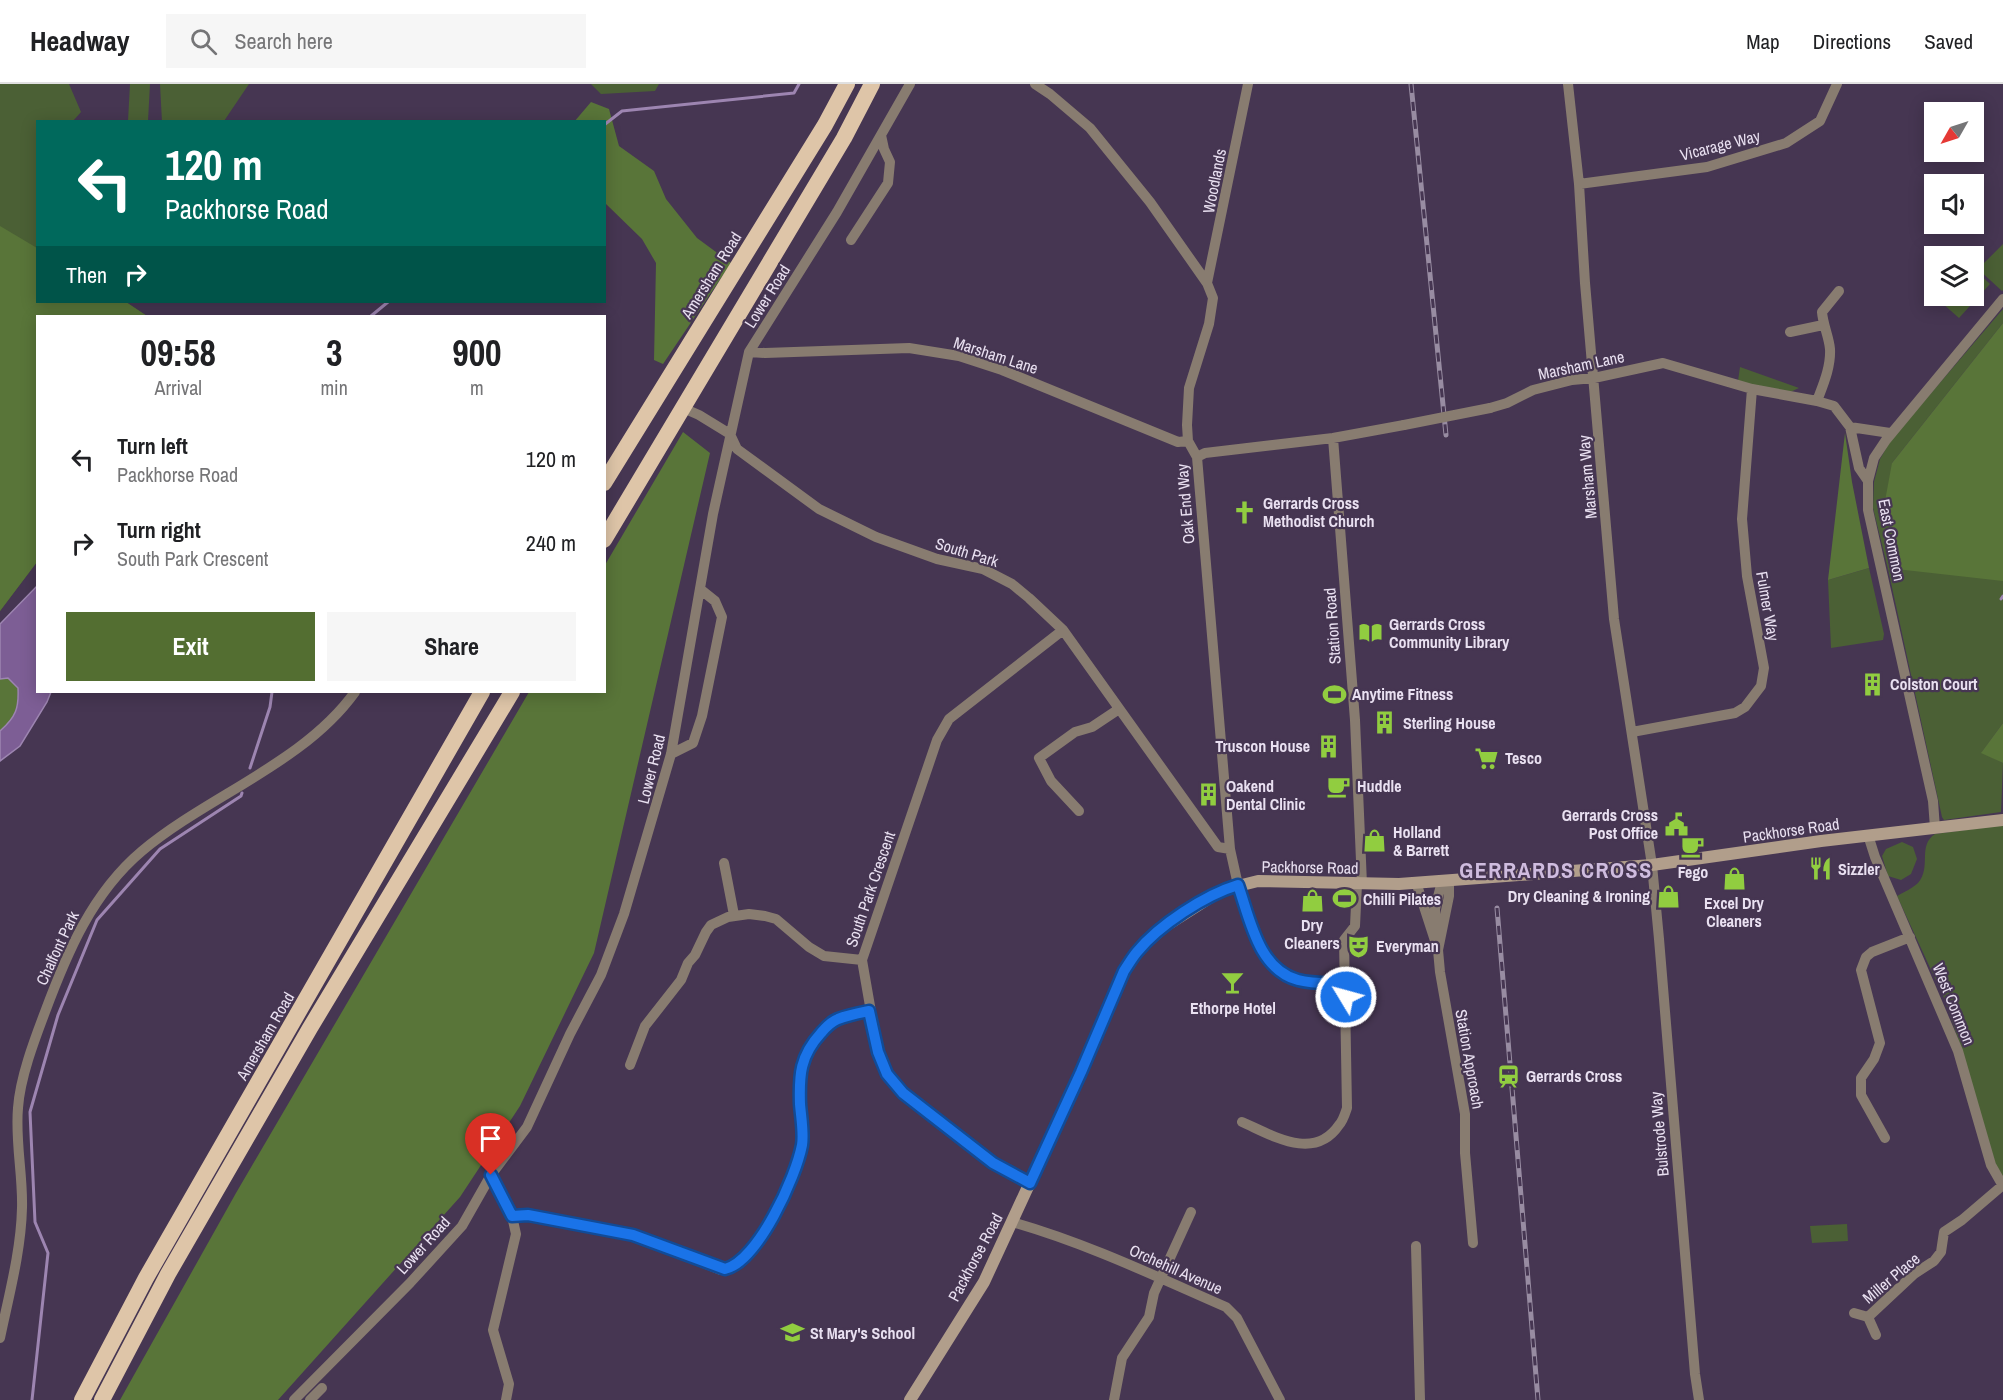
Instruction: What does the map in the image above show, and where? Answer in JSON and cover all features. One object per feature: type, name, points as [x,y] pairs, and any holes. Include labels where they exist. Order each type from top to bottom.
[{"type":"highway","name":"Amersham Road","points":[[606,480],[825,125],[847,84]]},
{"type":"highway","points":[[606,537],[838,148],[872,84]]},
{"type":"highway","name":"Amersham Road","points":[[82,1400],[146,1278],[481,693]]},
{"type":"highway","points":[[102,1400],[168,1274],[310,1028],[511,693]]},
{"type":"main road","name":"Packhorse Road","points":[[910,1400],[984,1282],[1081,1072],[1124,971],[1137,951],[1164,927],[1222,890],[1258,881],[1360,884],[1446,881],[1652,866],[1868,835],[1894,834],[2003,820]]},
{"type":"street","name":"Lower Road","points":[[294,1400],[313,1394],[462,1226],[491,1175],[527,1127],[570,1034],[601,975],[624,914],[671,754],[713,514],[749,352],[837,212],[910,84]]},
{"type":"street","name":"Oak End Way","points":[[1035,84],[1090,128],[1150,201],[1207,282],[1213,298],[1209,324],[1189,388],[1188,441],[1197,457],[1230,849],[1238,885],[1264,955],[1278,970],[1296,979],[1345,984]]},
{"type":"street","name":"Woodlands","points":[[1207,282],[1248,84]]},
{"type":"street","name":"Marsham Way","points":[[1568,84],[1580,184],[1614,619],[1652,866]]},
{"type":"street","name":"Vicarage Way","points":[[1580,184],[1707,167],[1786,143],[1820,121],[1837,84]]},
{"type":"street","points":[[851,240],[888,183],[890,162],[881,135]]},
{"type":"street","points":[[1817,401],[1830,364],[1830,348],[1823,325],[1822,312],[1839,291]]},
{"type":"street","name":"East Common","points":[[1935,828],[1933,801],[1868,510],[1868,481],[1874,458],[1890,434],[2003,299]]},
{"type":"street","points":[[1790,332],[1823,325]]},
{"type":"street","name":"Marsham Lane","points":[[749,352],[909,348],[959,356],[1002,370],[1178,442],[1188,441]]},
{"type":"street","name":"Marsham Lane","points":[[1197,457],[1204,453],[1333,438],[1490,408],[1507,403],[1533,390],[1572,380],[1594,378],[1663,363],[1752,389],[1834,406],[1850,427]]},
{"type":"street","name":"Fulmer Way","points":[[1632,732],[1735,713],[1745,707],[1761,686],[1764,668],[1747,576],[1742,519],[1752,389]]},
{"type":"street","name":"South Park","points":[[683,408],[730,434],[736,449],[819,509],[876,537],[937,559],[983,570],[1012,584],[1063,630],[1218,847],[1230,849]]},
{"type":"street","points":[[1868,481],[1859,468],[1850,427],[1890,434]]},
{"type":"street","name":"Station Road","points":[[1242,1122],[1302,1145],[1326,1138],[1339,1126],[1347,1108],[1344,940],[1355,927],[1360,884],[1355,720],[1333,438]]},
{"type":"street","points":[[671,754],[693,743],[702,716],[722,617],[715,601],[700,589]]},
{"type":"street","name":"South Park Crescent","points":[[1030,1183],[993,1163],[903,1093],[887,1074],[878,1052],[869,1011],[862,960],[937,740],[949,719],[1063,630]]},
{"type":"street","name":"Chalfont Park","points":[[0,1338],[13,1278],[22,1209],[18,1107],[32,1044],[61,968],[81,925],[114,879],[140,852],[173,827],[296,750],[343,708],[354,693]]},
{"type":"street","points":[[1079,811],[1051,781],[1039,758],[1075,732],[1092,727],[1119,709]]},
{"type":"street","name":"West Common","points":[[1868,835],[1875,857],[1958,1051],[1991,1165],[2003,1186]]},
{"type":"street","points":[[724,863],[734,915]]},
{"type":"street","name":"Bulstrode Way","points":[[1652,866],[1699,1400]]},
{"type":"street","points":[[1438,950],[1435,915],[1446,881]]},
{"type":"street","points":[[1416,882],[1438,950]]},
{"type":"street","points":[[630,1065],[645,1026],[681,980],[688,963],[695,955],[711,925],[734,915],[765,916],[776,920],[824,956],[862,960]]},
{"type":"street","points":[[1885,1138],[1861,1095],[1861,1078],[1874,1059],[1880,1043],[1861,970],[1866,957],[1872,952],[1910,937]]},
{"type":"street","name":"Station Approach","points":[[1438,950],[1465,1114],[1465,1153],[1473,1243]]},
{"type":"street","points":[[512,1216],[528,1215],[633,1235],[721,1270],[731,1268],[767,1228],[784,1197],[802,1145],[799,1083],[803,1058],[829,1024],[838,1019],[869,1011]]},
{"type":"street","points":[[491,1175],[512,1216],[516,1234],[493,1330],[509,1384],[506,1400]]},
{"type":"street","name":"Miller Place","points":[[1868,1317],[1914,1274],[1934,1261],[1941,1252],[1944,1232],[2003,1186]]},
{"type":"street","points":[[1114,1400],[1122,1358],[1149,1317],[1154,1293],[1191,1212]]},
{"type":"street","name":"Orchehill Avenue","points":[[1012,1222],[1056,1234],[1095,1249],[1226,1308],[1237,1318],[1280,1400]]},
{"type":"street","points":[[1416,1246],[1420,1400]]},
{"type":"street","name":"Miller Place","points":[[1854,1313],[1868,1317]]},
{"type":"street","name":"Miller Place","points":[[1868,1317],[1876,1335]]},
{"type":"green space","points":[[0,84],[69,84],[81,112],[74,120],[36,120],[36,303],[128,303],[146,315],[36,315],[36,563],[0,611]]},
{"type":"green space","points":[[130,84],[150,84],[148,120],[128,120]]},
{"type":"green space","points":[[160,84],[249,84],[225,120],[162,120]]},
{"type":"green space","points":[[591,84],[659,84],[655,91],[601,94]]},
{"type":"green space","points":[[591,102],[609,109],[619,146],[654,171],[666,199],[697,238],[731,263],[663,364],[654,360],[656,263],[642,239],[606,204],[606,120],[576,120]]},
{"type":"green space","points":[[0,226],[36,247],[36,303],[128,303],[146,315],[36,315],[36,563],[0,611]]},
{"type":"green space","points":[[2003,244],[2002,291],[1984,274],[1984,263]]},
{"type":"green space","points":[[1984,278],[1990,284],[1984,291]]},
{"type":"green space","points":[[1945,306],[1970,306],[1959,318]]},
{"type":"green space","points":[[2003,309],[2003,323],[1892,463],[2003,581],[2003,723],[1982,752],[2003,763],[2001,812],[1944,820],[1873,508],[1874,482],[1880,459],[1891,440]]},
{"type":"green space","points":[[2003,323],[2003,581],[1896,569],[1885,501],[1892,463]]},
{"type":"green space","points":[[1740,367],[1799,388],[1788,393],[1738,381]]},
{"type":"green space","points":[[683,432],[710,453],[594,953],[520,1106],[460,1197],[278,1400],[120,1400],[236,1193],[528,693],[606,693],[606,563]]},
{"type":"green space","points":[[1845,433],[1869,568],[1828,580]]},
{"type":"green space","points":[[1869,568],[1884,634],[1883,640],[1831,648],[1828,580]]},
{"type":"green space","points":[[8,678],[18,688],[17,701],[13,717],[0,731],[0,679]]},
{"type":"green space","points":[[2003,723],[2003,763],[1981,753]]},
{"type":"green space","points":[[2003,825],[2003,1177],[1996,1166],[1962,1050],[1944,998],[1897,896],[1916,885],[1922,877],[1927,844],[1935,834]]},
{"type":"green space","points":[[1902,842],[1913,847],[1917,859],[1911,874],[1901,880],[1888,876],[1882,856],[1886,849]]},
{"type":"green space","points":[[1847,1224],[1848,1241],[1812,1243],[1810,1226]]},
{"type":"shaded area","points":[[36,587],[36,693],[51,693],[20,746],[0,761],[0,731],[13,717],[17,707],[18,688],[8,678],[0,679],[0,624]]},
{"type":"waterway","points":[[606,123],[622,111],[794,93],[799,84]]},
{"type":"waterway","points":[[372,315],[387,303]]},
{"type":"waterway","points":[[250,768],[270,707],[272,693]]},
{"type":"waterway","points":[[32,1400],[48,1253],[35,1222],[30,1112],[58,1015],[97,920],[160,849],[241,796],[242,793]]},
{"type":"railway","points":[[1411,84],[1446,435]]},
{"type":"railway","points":[[1497,908],[1538,1400]]},
{"type":"place","name":"Gerrards Cross Methodist Church","points":[[1245,512]]},
{"type":"place","name":"Gerrards Cross Community Library","points":[[1371,633]]},
{"type":"place","name":"Colston Court","points":[[1872,684]]},
{"type":"place","name":"Anytime Fitness","points":[[1334,694]]},
{"type":"place","name":"Sterling House","points":[[1385,723]]},
{"type":"place","name":"Truscon House","points":[[1328,746]]},
{"type":"place","name":"Tesco","points":[[1487,758]]},
{"type":"place","name":"Huddle","points":[[1339,786]]},
{"type":"place","name":"Oakend Dental Clinic","points":[[1208,795]]},
{"type":"place","name":"Gerrards Cross Post Office","points":[[1676,824]]},
{"type":"place","name":"Holland & Barrett","points":[[1375,841]]},
{"type":"place","name":"Fego","points":[[1693,847]]},
{"type":"place","name":"Sizzler","points":[[1820,869]]},
{"type":"place","name":"Excel Dry Cleaners","points":[[1734,878]]},
{"type":"place","name":"Dry Cleaning & Ironing","points":[[1668,896]]},
{"type":"place","name":"Chilli Pilates","points":[[1345,899]]},
{"type":"place","name":"Dry Cleaners","points":[[1312,900]]},
{"type":"place","name":"Everyman","points":[[1358,946]]},
{"type":"place","name":"Ethorpe Hotel","points":[[1233,983]]},
{"type":"place","name":"Gerrards Cross","points":[[1508,1076]]},
{"type":"place","name":"St Mary's School","points":[[792,1333]]},
{"type":"district","name":"GERRARDS CROSS","points":[[1556,870]]},
{"type":"route","points":[[491,1175],[512,1216],[528,1215],[633,1235],[721,1270],[731,1268],[751,1249],[767,1228],[784,1197],[802,1145],[799,1083],[803,1058],[829,1024],[838,1019],[869,1011],[878,1052],[887,1074],[903,1093],[993,1163],[1030,1183],[1124,971],[1137,951],[1164,927],[1193,907],[1222,890],[1238,885],[1264,955],[1278,970],[1296,979],[1345,984],[1346,997]]}]
